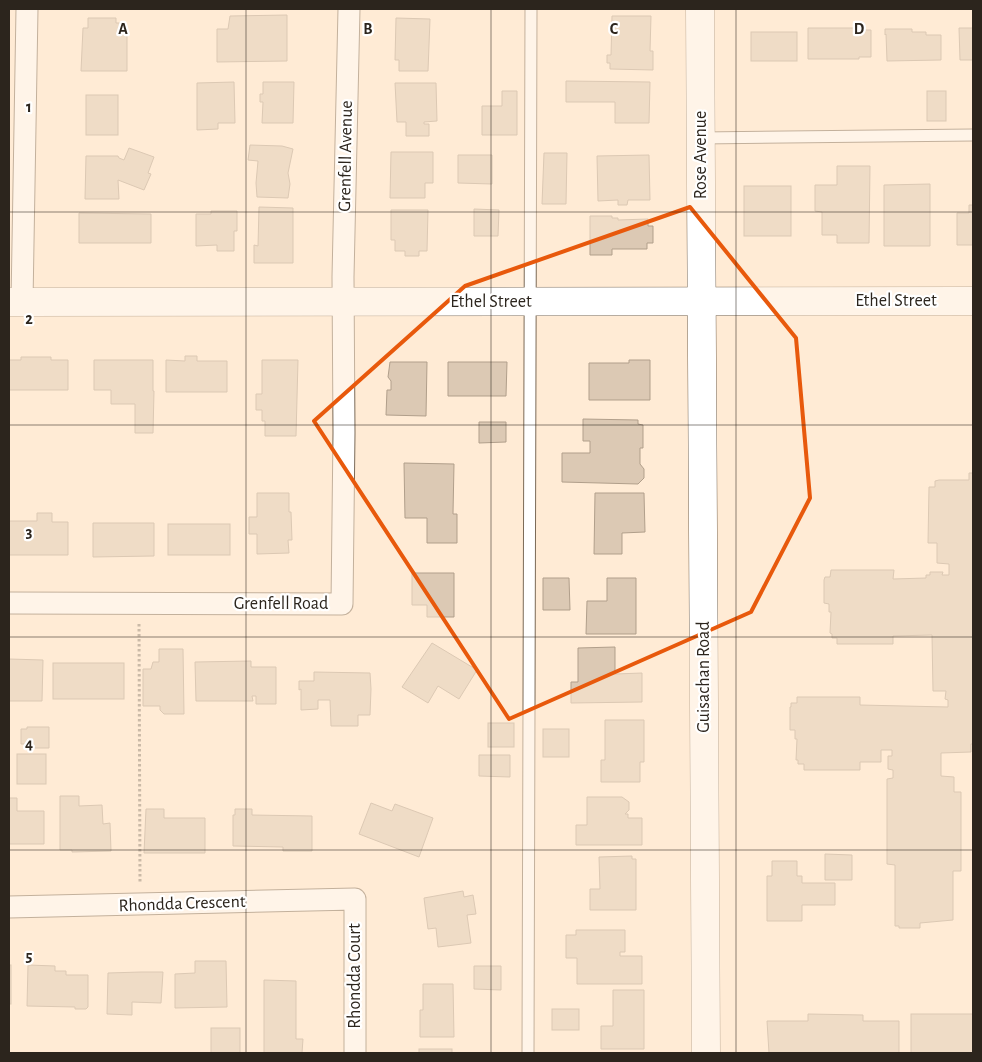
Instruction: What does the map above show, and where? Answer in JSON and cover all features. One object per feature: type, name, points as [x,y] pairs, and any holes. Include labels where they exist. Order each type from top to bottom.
[{"type":"street","points":[[15,302],[27,9]]},
{"type":"street","name":"Grenfell Avenue","points":[[343,302],[349,9]]},
{"type":"street","name":"Rose Avenue","points":[[700,9],[701,300]]},
{"type":"street","name":"Guisachan Road","points":[[701,300],[706,1053]]},
{"type":"street","name":"Ethel Street","points":[[15,302],[973,301]]},
{"type":"street","name":"Grenfell Road","points":[[9,603],[342,604],[343,302]]},
{"type":"street","name":"Rhondda Crescent","points":[[9,907],[355,899]]},
{"type":"street","name":"Rhondda Court","points":[[355,899],[355,1053]]},
{"type":"lane","points":[[528,1053],[530,9]]},
{"type":"lane","points":[[701,138],[973,136]]},
{"type":"path","points":[[139,604],[140,905]]},
{"type":"highlighted area","points":[[690,207],[796,338],[810,498],[751,612],[509,719],[314,421],[465,286]]},
{"type":"building","points":[[287,15],[287,61],[217,62],[217,29],[228,29],[230,16]]},
{"type":"building","points":[[612,16],[651,16],[650,51],[653,51],[653,70],[610,69],[610,63],[607,63],[607,55],[611,55]]},
{"type":"building","points":[[88,18],[116,18],[116,23],[121,23],[121,27],[127,27],[127,71],[81,71],[83,28],[88,28]]},
{"type":"building","points":[[396,18],[430,19],[428,71],[399,71],[399,60],[395,60]]},
{"type":"building","points":[[808,28],[860,28],[860,30],[871,30],[871,57],[859,57],[859,59],[808,59]]},
{"type":"building","points":[[959,28],[973,28],[973,60],[960,60]]},
{"type":"building","points":[[885,29],[912,29],[912,32],[926,32],[926,35],[941,35],[941,60],[887,61]]},
{"type":"building","points":[[751,32],[797,32],[797,61],[751,61]]},
{"type":"building","points":[[566,81],[650,82],[649,123],[615,123],[615,102],[566,102]]},
{"type":"building","points":[[234,82],[235,123],[218,123],[218,129],[197,130],[197,83]]},
{"type":"building","points":[[263,82],[294,82],[293,123],[262,123],[263,102],[260,102],[260,94],[263,94]]},
{"type":"building","points":[[395,83],[436,83],[437,121],[424,122],[424,124],[429,124],[429,136],[406,136],[406,122],[397,122]]},
{"type":"building","points":[[502,91],[517,91],[517,135],[482,135],[482,106],[502,106]]},
{"type":"building","points":[[927,91],[946,91],[946,121],[927,121]]},
{"type":"building","points":[[86,95],[118,95],[118,135],[86,135]]},
{"type":"building","points":[[250,145],[282,146],[293,149],[288,173],[290,184],[288,198],[257,197],[258,161],[248,160]]},
{"type":"building","points":[[129,148],[154,157],[148,173],[151,174],[144,190],[118,180],[119,199],[85,199],[86,156],[118,156],[124,160]]},
{"type":"building","points":[[391,152],[433,152],[433,183],[425,183],[425,198],[390,198]]},
{"type":"building","points":[[544,153],[567,153],[566,204],[542,204]]},
{"type":"building","points":[[458,155],[492,155],[492,184],[458,183]]},
{"type":"building","points":[[649,155],[650,200],[628,200],[627,205],[618,205],[618,200],[598,201],[597,156]]},
{"type":"building","points":[[837,166],[870,166],[869,243],[837,243],[837,235],[822,235],[822,212],[815,211],[815,185],[837,185]]},
{"type":"building","points":[[930,184],[930,246],[884,246],[884,185]]},
{"type":"building","points":[[744,186],[791,186],[791,236],[744,236]]},
{"type":"building","points":[[969,205],[973,205],[973,245],[957,245],[957,213],[969,213]]},
{"type":"building","points":[[259,207],[293,208],[293,263],[254,263],[254,245],[258,246]]},
{"type":"building","points":[[474,209],[499,210],[498,236],[474,236]]},
{"type":"building","points":[[391,210],[428,210],[427,251],[419,251],[419,256],[405,256],[405,251],[395,251],[395,240],[391,240]]},
{"type":"building","points":[[211,211],[237,211],[234,251],[217,251],[217,245],[196,246],[196,214],[211,214]]},
{"type":"building","points":[[79,213],[151,214],[151,243],[79,243]]},
{"type":"building","points":[[590,216],[612,216],[612,218],[618,218],[618,220],[648,219],[648,226],[653,226],[653,243],[647,243],[647,249],[612,249],[612,255],[590,255]]},
{"type":"building","points":[[185,356],[197,356],[197,361],[227,361],[227,392],[166,392],[166,360],[185,361]]},
{"type":"building","points":[[21,357],[51,357],[51,360],[68,360],[68,390],[9,390],[9,360],[21,360]]},
{"type":"building","points":[[94,360],[153,360],[153,433],[135,433],[135,404],[111,404],[111,390],[94,390]]},
{"type":"building","points":[[262,360],[298,360],[296,436],[265,436],[265,421],[262,421],[262,410],[256,410],[256,394],[262,394]]},
{"type":"building","points":[[629,360],[650,360],[650,400],[589,400],[589,363],[629,363]]},
{"type":"building","points":[[390,362],[427,362],[426,416],[386,415],[387,390],[391,390],[391,381],[388,377]]},
{"type":"building","points":[[448,362],[507,362],[506,396],[448,396]]},
{"type":"building","points":[[583,419],[638,420],[638,424],[643,425],[643,448],[640,448],[640,464],[644,469],[644,478],[638,484],[562,482],[562,453],[590,453],[590,441],[583,441]]},
{"type":"building","points":[[479,422],[506,422],[506,442],[479,443]]},
{"type":"building","points":[[404,463],[454,464],[453,514],[457,514],[457,543],[427,543],[427,518],[405,518]]},
{"type":"building","points":[[969,473],[973,473],[973,744],[971,744],[971,752],[941,753],[941,776],[954,777],[954,792],[961,792],[961,871],[953,871],[953,920],[920,923],[920,928],[899,928],[899,926],[895,926],[895,865],[887,864],[887,779],[893,778],[893,770],[888,769],[888,756],[892,756],[892,750],[881,750],[881,762],[860,762],[860,770],[804,770],[804,764],[798,764],[798,760],[796,760],[797,739],[795,739],[795,730],[790,730],[790,707],[791,703],[797,703],[797,697],[860,697],[860,705],[948,707],[948,700],[945,699],[946,691],[933,691],[932,635],[893,636],[893,644],[837,644],[837,638],[832,638],[830,633],[831,612],[829,612],[829,604],[824,603],[824,580],[825,577],[830,577],[831,570],[894,570],[893,579],[926,578],[926,575],[930,575],[930,572],[943,572],[942,575],[949,575],[949,564],[937,563],[937,543],[928,543],[929,487],[935,487],[935,481],[939,480],[969,480]]},
{"type":"building","points":[[257,493],[289,493],[292,540],[288,540],[289,553],[257,554],[257,534],[249,534],[249,517],[257,517]]},
{"type":"building","points":[[595,493],[644,493],[645,532],[622,533],[622,554],[594,554]]},
{"type":"building","points":[[37,513],[52,513],[52,522],[68,522],[68,555],[9,555],[9,521],[37,521]]},
{"type":"building","points":[[93,523],[154,523],[154,556],[93,557]]},
{"type":"building","points":[[168,524],[230,524],[230,555],[168,555]]},
{"type":"building","points":[[412,573],[454,573],[454,617],[427,617],[427,605],[412,605]]},
{"type":"building","points":[[543,578],[569,578],[570,610],[543,610]]},
{"type":"building","points":[[607,578],[636,578],[636,634],[586,634],[587,601],[607,601]]},
{"type":"building","points":[[432,643],[477,670],[459,699],[438,686],[428,703],[402,687]]},
{"type":"building","points":[[615,647],[615,674],[642,673],[642,702],[571,703],[571,682],[578,682],[578,648]]},
{"type":"building","points":[[159,649],[183,649],[184,714],[164,714],[160,710],[160,706],[143,706],[143,669],[151,669],[153,662],[159,662]]},
{"type":"building","points":[[9,659],[43,660],[42,701],[9,701]]},
{"type":"building","points":[[251,661],[251,667],[276,667],[276,704],[256,704],[256,696],[252,696],[253,701],[196,701],[195,662]]},
{"type":"building","points":[[53,663],[124,663],[124,699],[53,699]]},
{"type":"building","points":[[314,672],[370,673],[370,715],[358,715],[358,726],[331,726],[330,700],[318,700],[318,709],[301,710],[299,681],[314,681]]},
{"type":"building","points":[[605,720],[644,720],[644,762],[640,762],[640,782],[601,782],[601,760],[605,760]]},
{"type":"building","points":[[488,723],[514,723],[514,747],[488,747]]},
{"type":"building","points":[[27,727],[49,727],[49,748],[27,748],[27,744],[21,744],[21,729],[27,729]]},
{"type":"building","points":[[543,729],[569,729],[569,757],[543,757]]},
{"type":"building","points":[[17,754],[46,754],[46,784],[17,784]]},
{"type":"building","points":[[479,755],[510,755],[510,777],[479,776]]},
{"type":"building","points":[[60,796],[79,796],[79,806],[102,805],[103,824],[110,823],[111,851],[72,852],[72,850],[60,850]]},
{"type":"building","points":[[587,797],[622,797],[629,802],[629,810],[625,814],[628,814],[628,818],[642,818],[642,845],[576,845],[576,825],[587,825]]},
{"type":"building","points":[[9,798],[17,798],[17,811],[44,811],[44,844],[9,844]]},
{"type":"building","points":[[371,803],[392,811],[395,804],[433,818],[419,857],[359,834]]},
{"type":"building","points":[[146,809],[164,809],[164,818],[205,818],[205,853],[144,853]]},
{"type":"building","points":[[235,809],[252,809],[252,815],[312,816],[312,851],[283,851],[283,847],[233,846],[233,815],[235,815]]},
{"type":"building","points":[[825,854],[852,855],[852,880],[825,880]]},
{"type":"building","points":[[632,856],[632,859],[636,859],[636,910],[590,910],[590,889],[600,889],[599,857]]},
{"type":"building","points":[[772,861],[797,861],[797,876],[802,876],[802,883],[835,883],[835,905],[802,905],[802,921],[767,921],[767,876],[772,876]]},
{"type":"building","points":[[463,891],[464,897],[473,895],[476,914],[467,915],[471,943],[438,947],[436,928],[428,929],[424,898]]},
{"type":"building","points":[[576,930],[625,930],[625,952],[620,952],[620,956],[642,956],[642,984],[577,984],[577,958],[566,958],[566,935],[576,935]]},
{"type":"building","points":[[195,961],[226,961],[227,1007],[175,1008],[175,974],[195,973]]},
{"type":"building","points":[[9,965],[11,965],[11,1004],[9,1004]]},
{"type":"building","points":[[28,965],[55,966],[55,971],[66,971],[66,975],[88,975],[88,1007],[86,1009],[75,1009],[75,1007],[27,1006]]},
{"type":"building","points":[[474,966],[501,966],[501,990],[474,989]]},
{"type":"building","points":[[163,972],[161,1003],[132,1002],[132,1015],[107,1014],[108,973]]},
{"type":"building","points":[[264,980],[296,981],[296,1039],[303,1039],[302,1053],[264,1053]]},
{"type":"building","points":[[423,984],[453,984],[454,1037],[420,1037],[420,1010],[423,1010]]},
{"type":"building","points":[[613,990],[644,990],[644,1049],[601,1049],[601,1026],[613,1026]]},
{"type":"building","points":[[552,1009],[579,1009],[579,1030],[552,1030]]},
{"type":"building","points":[[808,1014],[863,1015],[863,1021],[899,1021],[899,1053],[769,1053],[767,1021],[808,1021]]},
{"type":"building","points":[[911,1014],[973,1014],[973,1053],[911,1053]]},
{"type":"building","points":[[211,1028],[240,1028],[240,1053],[211,1053]]},
{"type":"building","points":[[419,1049],[452,1049],[452,1053],[419,1053]]}]
